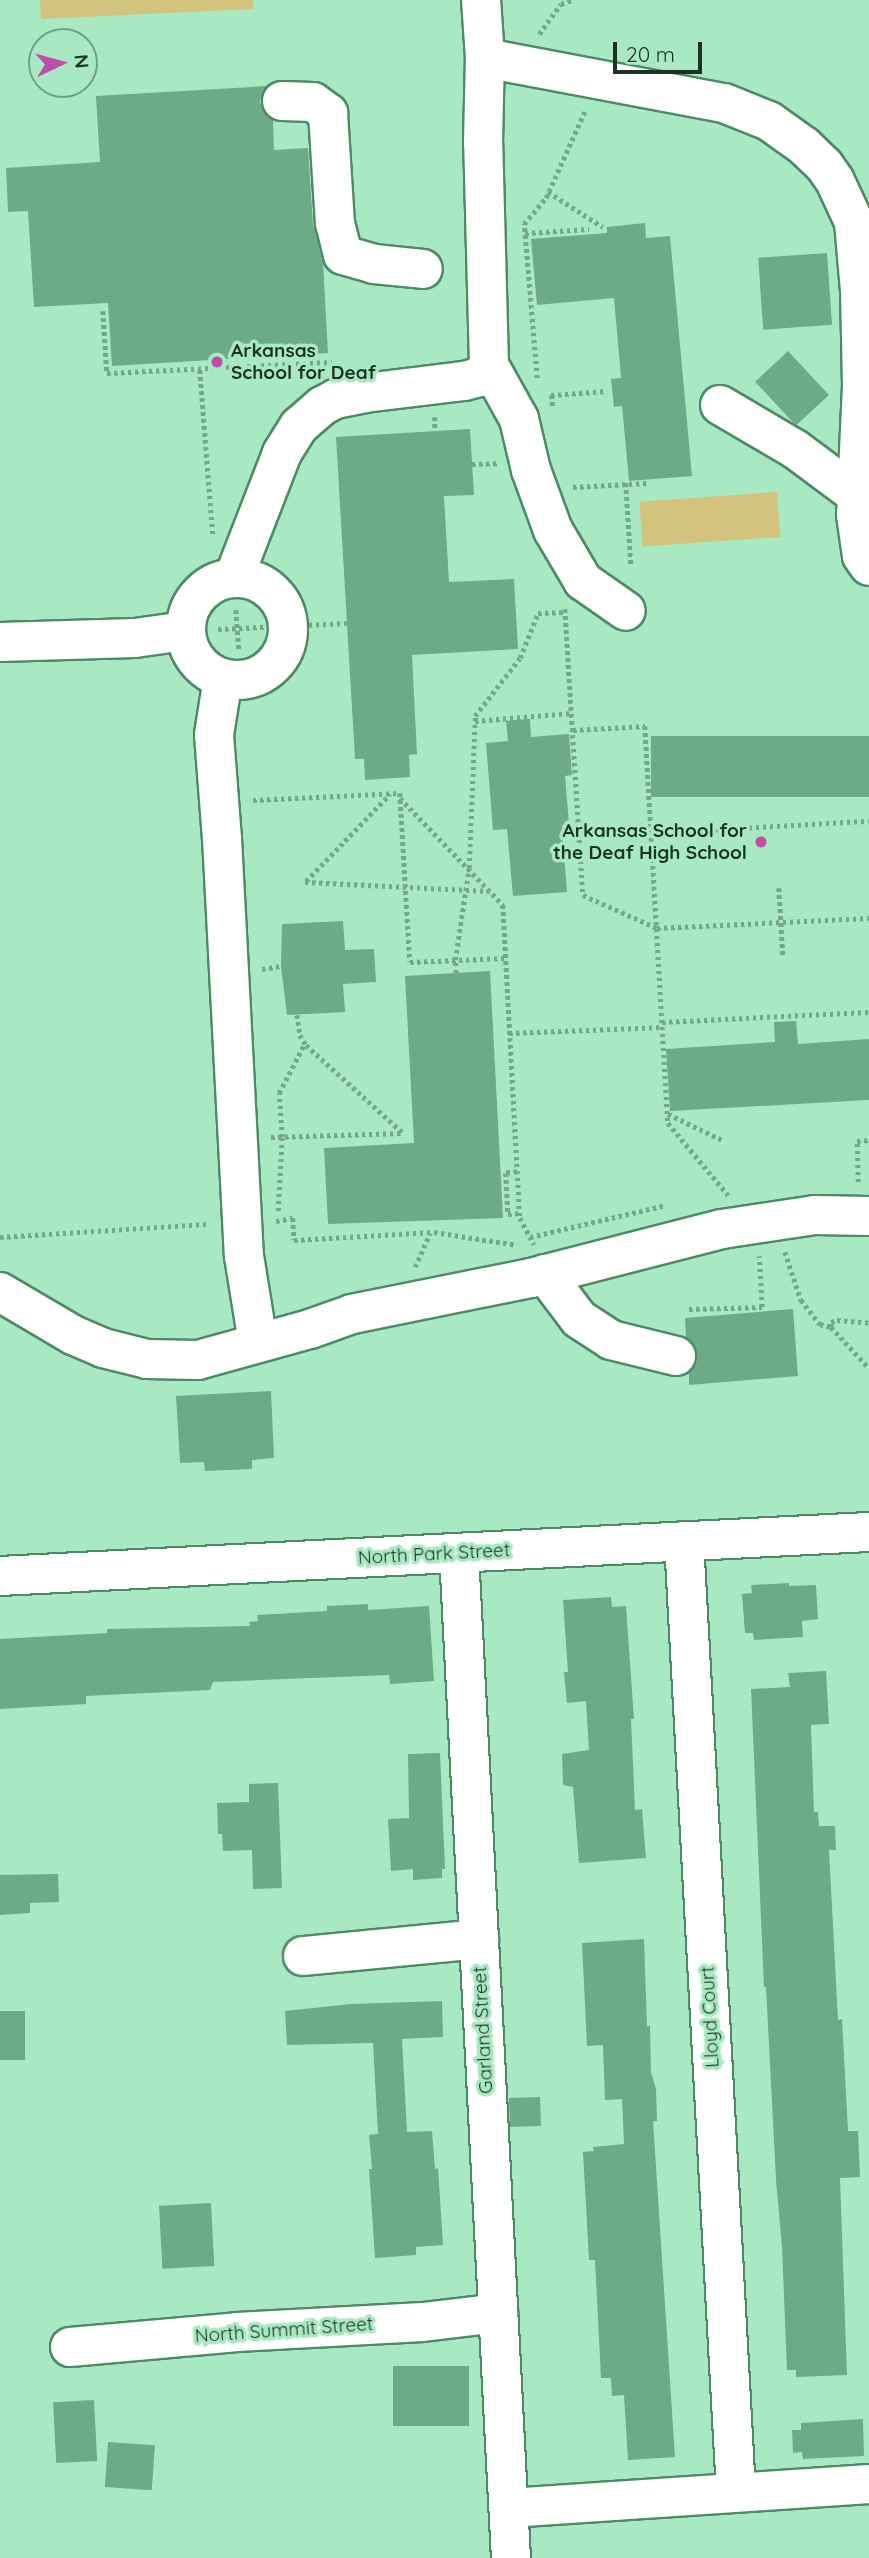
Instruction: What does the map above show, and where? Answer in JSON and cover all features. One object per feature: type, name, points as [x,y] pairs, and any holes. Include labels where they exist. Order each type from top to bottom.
[{"type":"street","points":[[481,0],[485,58],[483,143],[489,365],[519,419],[531,470],[554,530],[583,581],[626,611]]},
{"type":"street","points":[[485,58],[724,103],[769,121],[804,146],[835,181],[853,222],[860,290],[865,385],[857,495],[862,556],[869,566]]},
{"type":"street","points":[[282,102],[313,102],[328,113],[335,223],[343,255],[374,264],[423,269]]},
{"type":"street","points":[[226,579],[282,453],[299,426],[322,407],[335,399],[365,393],[480,377],[489,365]]},
{"type":"street","points":[[720,405],[795,449],[857,495]]},
{"type":"street","points":[[226,579],[250,579],[265,586],[276,597],[288,626],[286,641],[272,666],[260,674],[232,679],[208,671],[197,661],[186,631],[193,601],[203,589],[226,579]]},
{"type":"street","points":[[0,642],[135,638],[186,631]]},
{"type":"street","points":[[232,679],[214,735],[244,1256],[258,1342]]},
{"type":"street","points":[[0,1292],[73,1335],[103,1348],[147,1359],[198,1360],[230,1353],[352,1314],[545,1274],[755,1222],[815,1215],[869,1216]]},
{"type":"street","points":[[545,1274],[579,1319],[611,1340],[676,1356]]},
{"type":"street","name":"North Park Street","points":[[0,1576],[869,1532]]},
{"type":"street","name":"Lloyd Court","points":[[684,1541],[736,2493]]},
{"type":"street","name":"Garland Street","points":[[459,1553],[511,2558]]},
{"type":"street","points":[[303,1956],[479,1939]]},
{"type":"street","name":"North Summit Street","points":[[70,2347],[237,2332],[423,2322],[498,2313]]},
{"type":"street","points":[[509,2508],[869,2484]]},
{"type":"path","points":[[522,65],[540,32],[561,4],[572,0]]},
{"type":"path","points":[[537,383],[524,224],[548,192],[586,111]]},
{"type":"path","points":[[548,192],[603,227]]},
{"type":"path","points":[[525,233],[589,229]]},
{"type":"path","points":[[103,311],[107,373],[344,362]]},
{"type":"path","points":[[200,370],[226,579],[237,628],[232,679]]},
{"type":"path","points":[[554,421],[552,395],[607,391]]},
{"type":"path","points":[[435,417],[435,431]]},
{"type":"path","points":[[472,464],[489,463]]},
{"type":"path","points":[[625,482],[631,564]]},
{"type":"path","points":[[571,487],[625,482],[631,485],[648,483]]},
{"type":"path","points":[[565,598],[583,895],[657,928],[869,918]]},
{"type":"path","points":[[456,973],[455,960],[469,868],[475,716],[520,658],[538,613],[574,611]]},
{"type":"path","points":[[186,631],[346,623]]},
{"type":"path","points":[[475,721],[572,713]]},
{"type":"path","points":[[573,730],[645,726],[668,1123],[787,1262],[800,1300],[820,1324],[831,1328],[869,1367]]},
{"type":"path","points":[[254,800],[400,793],[410,962],[504,957]]},
{"type":"path","points":[[390,794],[305,882],[491,891]]},
{"type":"path","points":[[305,1043],[279,1093],[282,1137],[281,1220],[293,1218],[293,1240],[430,1233],[537,1248],[520,1213],[503,905],[400,798]]},
{"type":"path","points":[[651,833],[869,821]]},
{"type":"path","points":[[779,888],[783,955]]},
{"type":"path","points":[[271,967],[281,966]]},
{"type":"path","points":[[509,1033],[869,1012]]},
{"type":"path","points":[[270,1137],[403,1133],[305,1043],[300,1035],[297,1015]]},
{"type":"path","points":[[668,1114],[724,1141]]},
{"type":"path","points":[[846,1185],[858,1184],[857,1141],[869,1140]]},
{"type":"path","points":[[517,1172],[506,1173],[508,1214],[520,1213]]},
{"type":"path","points":[[713,1194],[726,1191]]},
{"type":"path","points":[[689,1309],[762,1307],[755,1222],[726,1191]]},
{"type":"path","points":[[530,1237],[674,1203]]},
{"type":"path","points":[[0,1237],[215,1223]]},
{"type":"path","points":[[415,1266],[430,1233]]},
{"type":"path","points":[[831,1328],[831,1322],[837,1320],[869,1323]]},
{"type":"shaded area","points":[[40,0],[253,0],[254,9],[41,19]]},
{"type":"shaded area","points":[[777,492],[780,537],[642,547],[639,502]]},
{"type":"building","points":[[267,86],[260,101],[263,112],[273,120],[274,150],[308,148],[313,224],[323,262],[328,353],[112,366],[108,303],[34,307],[28,211],[8,212],[6,168],[100,162],[98,96]]},
{"type":"building","points":[[645,223],[646,238],[670,236],[692,476],[629,481],[622,406],[614,407],[611,379],[621,378],[614,298],[537,305],[531,239],[607,233],[607,227]]},
{"type":"building","points":[[827,253],[832,325],[763,330],[758,258]]},
{"type":"building","points":[[788,351],[829,395],[796,426],[755,382]]},
{"type":"building","points":[[470,429],[474,495],[444,496],[449,582],[514,579],[518,649],[412,655],[417,754],[409,755],[410,777],[365,780],[364,759],[355,759],[336,437]]},
{"type":"building","points":[[530,719],[531,737],[569,734],[572,775],[565,776],[569,824],[562,825],[567,892],[513,896],[507,829],[493,830],[486,743],[508,741],[506,721]]},
{"type":"building","points":[[651,736],[869,736],[869,797],[651,797]]},
{"type":"building","points":[[343,921],[345,950],[374,949],[376,982],[343,984],[345,1012],[287,1015],[281,966],[282,924]]},
{"type":"building","points":[[490,971],[503,1218],[328,1224],[324,1148],[414,1143],[405,976]]},
{"type":"building","points":[[796,1021],[798,1044],[869,1039],[869,1100],[670,1111],[666,1049],[775,1042],[774,1022]]},
{"type":"building","points":[[793,1309],[798,1376],[689,1385],[689,1373],[697,1362],[697,1351],[686,1337],[685,1318]]},
{"type":"building","points":[[271,1391],[274,1458],[252,1460],[252,1469],[205,1471],[204,1462],[180,1463],[176,1396]]},
{"type":"building","points":[[789,1583],[789,1586],[816,1585],[818,1619],[802,1621],[803,1637],[754,1640],[753,1633],[745,1633],[742,1594],[752,1593],[751,1585]]},
{"type":"building","points":[[611,1597],[612,1607],[626,1606],[634,1719],[631,1719],[635,1810],[642,1809],[646,1858],[579,1863],[573,1787],[563,1785],[562,1754],[589,1750],[586,1701],[567,1703],[564,1672],[568,1672],[563,1600]]},
{"type":"building","points":[[368,1604],[368,1610],[429,1606],[434,1681],[390,1684],[389,1675],[213,1682],[210,1690],[86,1696],[86,1704],[0,1709],[0,1639],[107,1633],[107,1629],[250,1626],[249,1622],[258,1621],[257,1615],[327,1611],[327,1606]]},
{"type":"building","points":[[826,1671],[829,1724],[811,1725],[814,1812],[818,1812],[819,1826],[835,1826],[836,1850],[829,1850],[838,2020],[842,2019],[848,2131],[858,2131],[860,2177],[840,2178],[847,2375],[796,2377],[796,2370],[787,2370],[782,2247],[764,1987],[751,1689],[790,1687],[788,1673]]},
{"type":"building","points":[[440,1753],[445,1869],[442,1869],[442,1878],[413,1880],[413,1869],[391,1871],[388,1819],[409,1818],[408,1754]]},
{"type":"building","points":[[278,1783],[282,1888],[253,1889],[252,1850],[223,1851],[222,1834],[218,1834],[217,1803],[249,1802],[249,1784]]},
{"type":"building","points":[[58,1874],[59,1902],[30,1903],[30,1913],[0,1915],[0,1875]]},
{"type":"building","points":[[644,1939],[647,2026],[650,2026],[651,2072],[656,2089],[657,2121],[653,2121],[675,2457],[628,2460],[624,2395],[612,2396],[611,2378],[601,2378],[595,2260],[589,2260],[583,2152],[594,2151],[593,2147],[624,2144],[622,2099],[605,2100],[603,2045],[587,2046],[582,1943]]},
{"type":"building","points":[[442,2001],[443,2037],[402,2039],[407,2132],[432,2131],[435,2169],[438,2168],[443,2245],[416,2247],[416,2255],[375,2258],[369,2169],[372,2169],[369,2135],[378,2134],[373,2043],[287,2045],[285,2011],[351,2004]]},
{"type":"building","points":[[0,2011],[25,2011],[25,2060],[0,2060]]},
{"type":"building","points":[[540,2097],[541,2126],[510,2127],[509,2098]]},
{"type":"building","points":[[211,2203],[214,2266],[162,2269],[159,2206]]},
{"type":"building","points":[[393,2366],[469,2366],[469,2426],[393,2426]]},
{"type":"building","points":[[94,2400],[97,2461],[56,2463],[53,2402]]},
{"type":"building","points":[[863,2419],[864,2456],[803,2459],[802,2452],[793,2453],[792,2430],[801,2430],[801,2423]]},
{"type":"building","points":[[108,2442],[155,2445],[152,2490],[105,2487]]},
{"type":"place","name":"Arkansas School for Deaf","points":[[217,362]]},
{"type":"place","name":"Arkansas School for the Deaf High School","points":[[761,842]]}]
